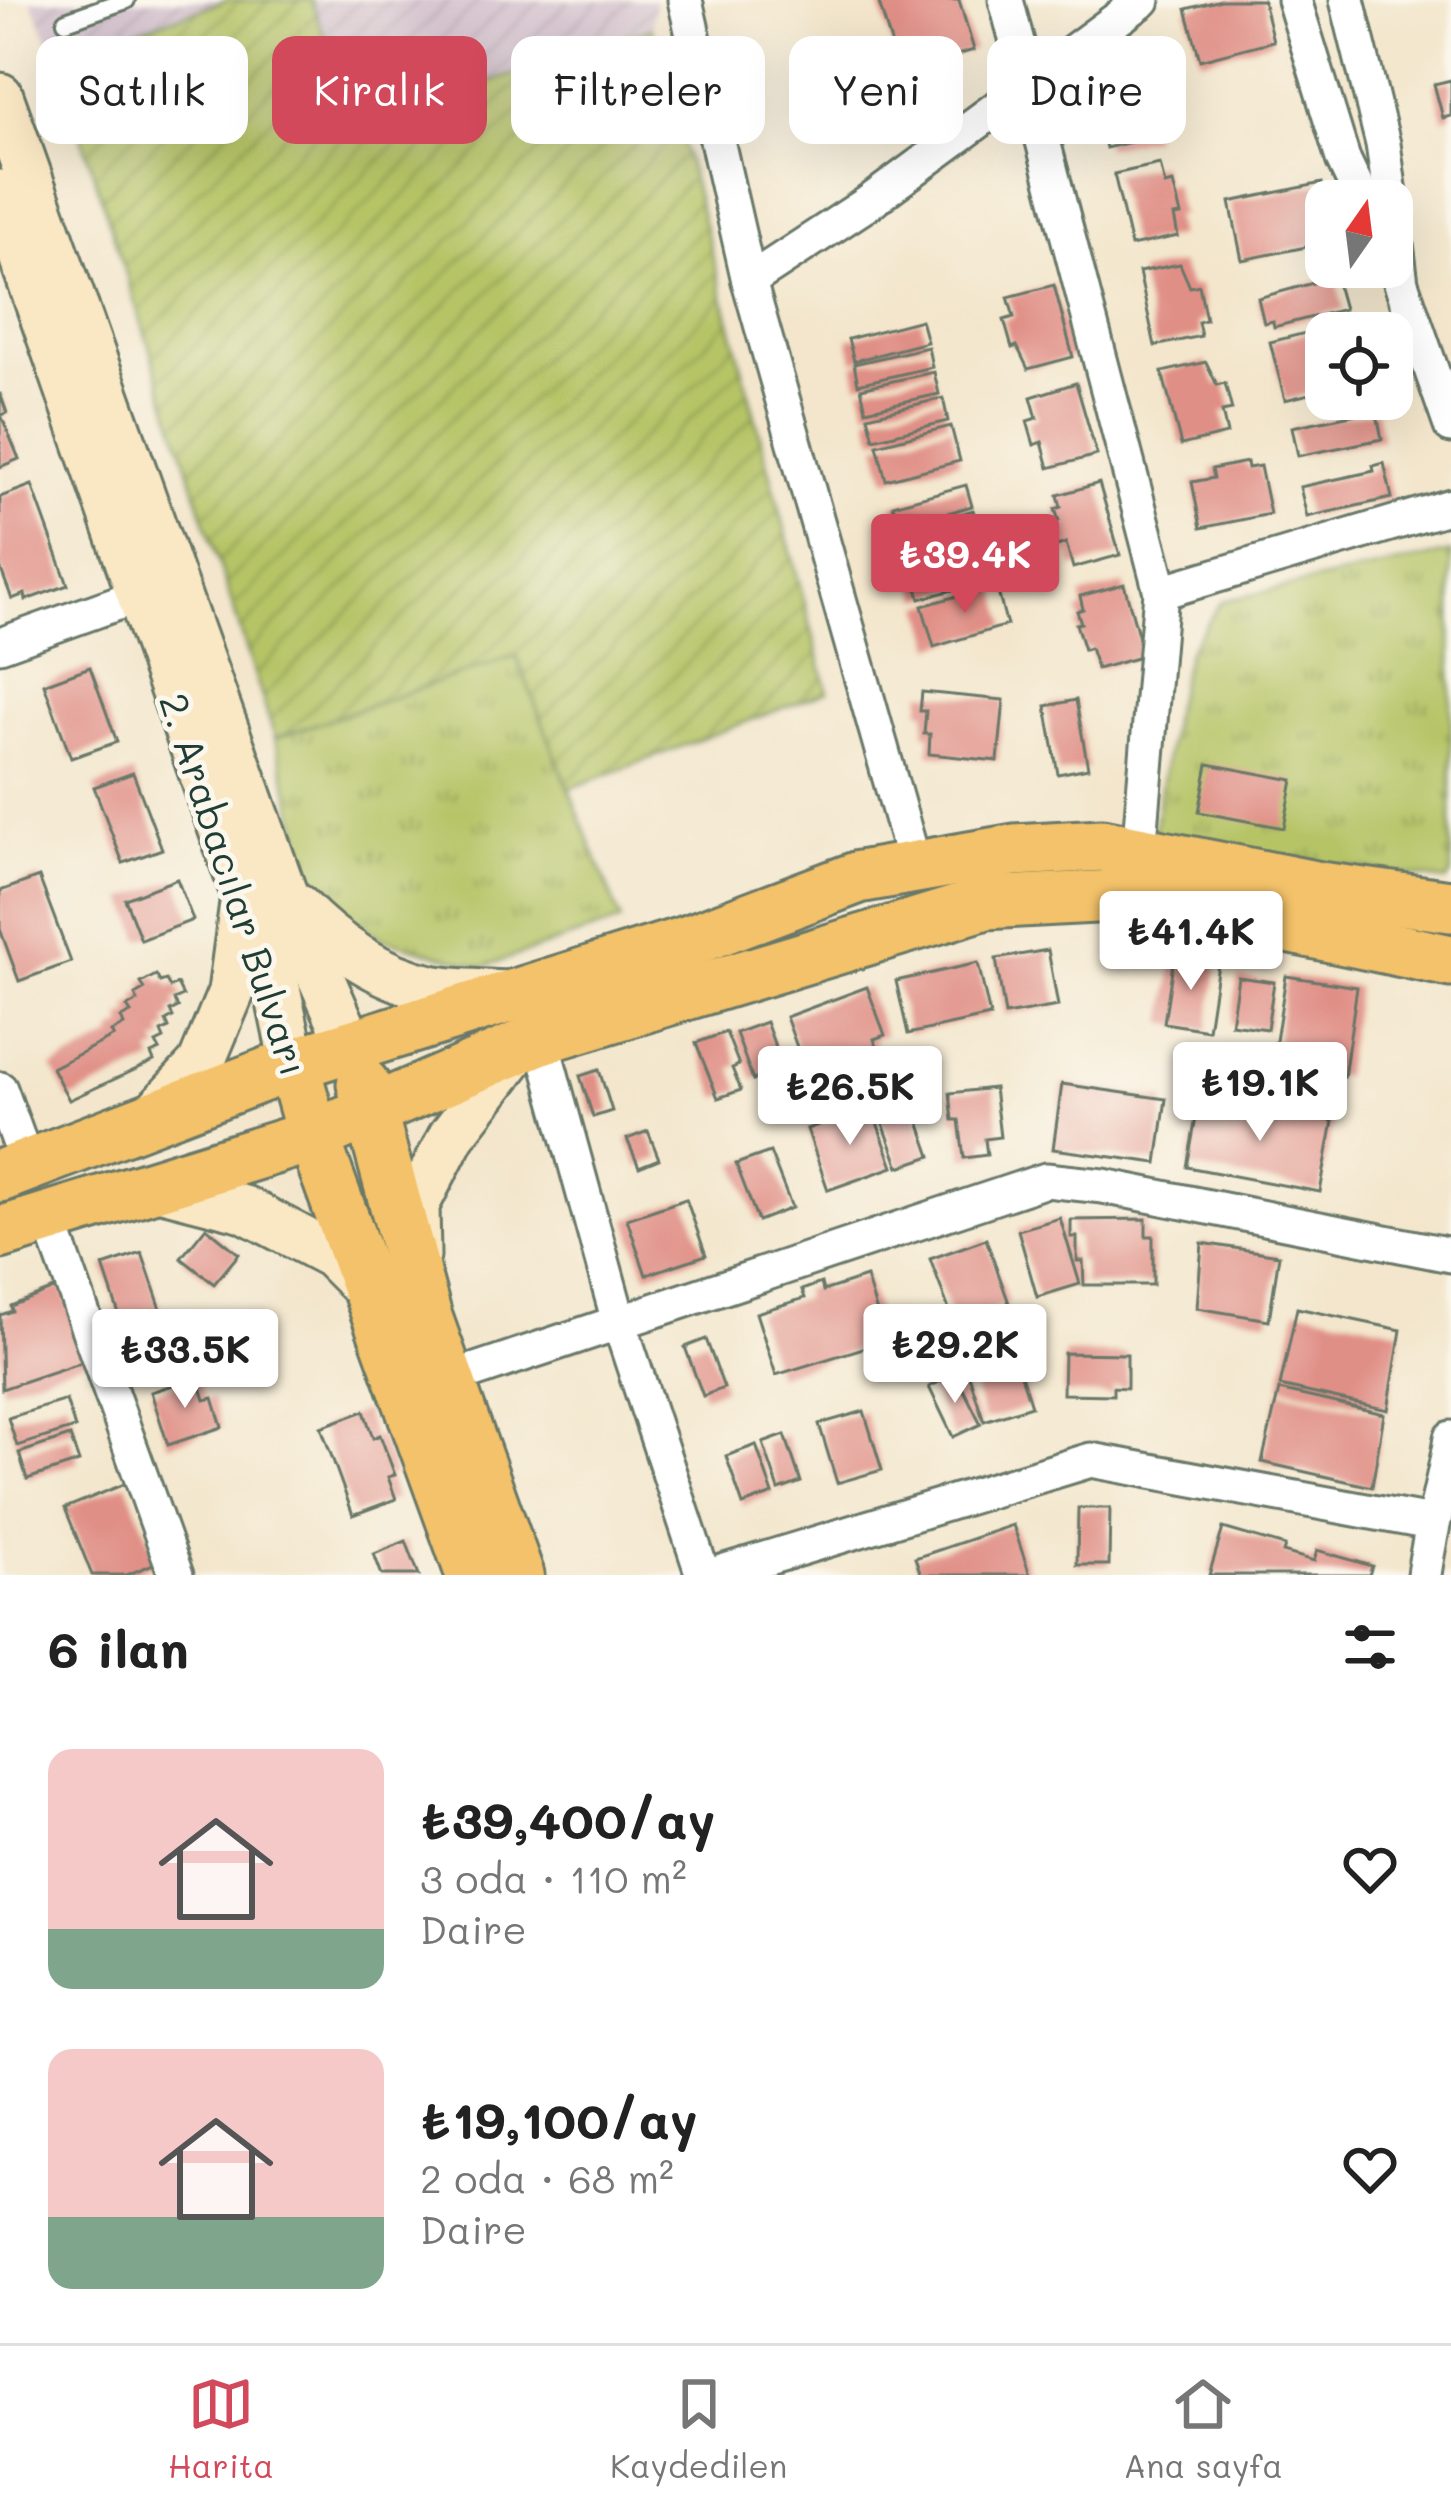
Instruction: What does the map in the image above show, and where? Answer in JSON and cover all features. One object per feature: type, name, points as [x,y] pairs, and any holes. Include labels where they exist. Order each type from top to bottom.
[{"type":"main road","name":"2. Arabacılar Bulvarı","points":[[0,97],[263,892],[277,988],[313,1136],[394,1288],[472,1575]]},
{"type":"main road","name":"2. Arabacılar Bulvarı","points":[[0,193],[140,595],[263,892],[351,1046]]},
{"type":"main road","points":[[0,1233],[313,1136],[372,1112],[689,941],[859,877],[1014,850],[1102,845],[1320,888],[1451,906]]},
{"type":"main road","points":[[152,1118],[201,1064],[231,992],[263,892],[370,964],[525,1026]]},
{"type":"main road","points":[[14,1171],[351,1046],[525,1026],[986,903],[1133,895],[1451,961]]},
{"type":"main road","points":[[394,1288],[416,1205],[452,1135],[525,1026]]},
{"type":"main road","points":[[351,1046],[372,1112],[394,1288],[518,1575]]},
{"type":"main road","points":[[151,1185],[244,1209],[394,1288]]},
{"type":"street","points":[[685,0],[749,280],[915,867]]},
{"type":"street","points":[[1006,0],[1016,36]]},
{"type":"street","points":[[1092,36],[1143,0]]},
{"type":"street","points":[[1294,0],[1353,180]]},
{"type":"street","points":[[1347,0],[1387,180]]},
{"type":"street","points":[[749,280],[868,203],[987,112]]},
{"type":"street","points":[[1044,144],[1161,592],[1139,852]]},
{"type":"street","points":[[1401,288],[1451,426]]},
{"type":"street","points":[[1161,592],[1451,506]]},
{"type":"street","points":[[0,645],[140,595]]},
{"type":"street","points":[[525,1026],[619,1322],[708,1575],[1091,1460],[1441,1524]]},
{"type":"street","points":[[0,1089],[14,1171]]},
{"type":"street","points":[[464,1374],[1046,1180],[1103,1186],[1451,1256]]},
{"type":"street","points":[[48,1216],[176,1575]]},
{"type":"street","points":[[1424,1575],[1441,1524],[1451,1438]]},
{"type":"lane","points":[[66,21],[126,0]]},
{"type":"shaded area","points":[[31,0],[227,0],[119,36],[47,36]]},
{"type":"shaded area","points":[[311,0],[655,0],[652,28],[628,36],[511,36],[511,75],[487,84],[487,36],[324,36]]},
{"type":"green space","points":[[228,0],[311,0],[324,36],[272,36],[272,144],[487,144],[487,84],[511,75],[511,144],[683,144],[828,691],[569,789],[516,655],[275,738],[84,144],[248,144],[248,36],[119,36]]},
{"type":"green space","points":[[652,28],[654,36],[628,36]]},
{"type":"green space","points":[[1451,552],[1451,875],[1446,881],[1153,838],[1188,651],[1222,601]]},
{"type":"green space","points":[[516,655],[621,921],[483,967],[380,938],[313,885],[275,738]]},
{"type":"building","points":[[878,0],[959,0],[974,50],[963,53],[963,36],[889,36]]},
{"type":"building","points":[[1221,0],[1263,0],[1273,41],[1200,60],[1186,9]]},
{"type":"building","points":[[1451,80],[1451,116],[1443,118],[1434,84]]},
{"type":"building","points":[[1160,164],[1165,185],[1173,183],[1181,215],[1174,216],[1178,236],[1131,246],[1114,174]]},
{"type":"building","points":[[1305,187],[1305,247],[1242,260],[1230,202]]},
{"type":"building","points":[[1180,264],[1190,287],[1199,285],[1206,320],[1198,322],[1201,336],[1155,346],[1139,272]]},
{"type":"building","points":[[1054,285],[1073,357],[1028,369],[1017,346],[1012,348],[1004,320],[1014,317],[1008,297]]},
{"type":"building","points":[[1305,285],[1338,288],[1344,309],[1305,312],[1305,319],[1274,327],[1273,321],[1264,323],[1258,298]]},
{"type":"building","points":[[921,320],[927,342],[854,361],[848,339]]},
{"type":"building","points":[[1305,333],[1305,395],[1285,400],[1270,342]]},
{"type":"building","points":[[928,347],[932,367],[858,384],[854,364]]},
{"type":"building","points":[[1206,362],[1217,385],[1225,383],[1232,410],[1222,412],[1227,434],[1181,445],[1162,372]]},
{"type":"building","points":[[934,372],[939,394],[866,410],[861,388]]},
{"type":"building","points":[[1076,383],[1097,455],[1049,468],[1042,442],[1034,445],[1027,421],[1037,418],[1031,397]]},
{"type":"building","points":[[0,393],[7,413],[1,415],[19,459],[0,467]]},
{"type":"building","points":[[943,398],[948,421],[874,439],[868,416]]},
{"type":"building","points":[[1327,420],[1378,420],[1382,439],[1298,456],[1292,427]]},
{"type":"building","points":[[951,426],[960,461],[886,480],[877,445]]},
{"type":"building","points":[[1247,462],[1248,468],[1260,466],[1270,514],[1201,528],[1192,482],[1214,478],[1212,469]]},
{"type":"building","points":[[1384,463],[1392,498],[1307,517],[1300,487],[1374,471],[1373,466]]},
{"type":"building","points":[[1099,483],[1120,555],[1073,568],[1066,543],[1057,546],[1050,523],[1059,521],[1058,495]]},
{"type":"building","points":[[32,485],[68,585],[26,600],[25,594],[12,599],[0,567],[0,497]]},
{"type":"building","points":[[966,485],[972,506],[899,527],[893,505]]},
{"type":"building","points":[[973,510],[979,529],[906,551],[900,532]]},
{"type":"building","points":[[979,533],[983,547],[911,569],[907,555]]},
{"type":"building","points":[[987,553],[994,579],[920,599],[913,573]]},
{"type":"building","points":[[1124,584],[1144,656],[1097,669],[1090,648],[1084,650],[1076,624],[1081,623],[1077,611],[1083,609],[1080,596]]},
{"type":"building","points":[[996,585],[1007,625],[934,647],[922,606]]},
{"type":"building","points":[[90,667],[117,742],[71,758],[44,684]]},
{"type":"building","points":[[922,692],[1004,700],[998,761],[929,754],[926,711],[920,711]]},
{"type":"building","points":[[1076,700],[1088,768],[1058,774],[1046,706]]},
{"type":"building","points":[[1208,764],[1293,780],[1284,828],[1199,812]]},
{"type":"building","points":[[133,773],[162,849],[123,863],[94,787]]},
{"type":"building","points":[[39,877],[71,962],[19,981],[0,929],[0,891]]},
{"type":"building","points":[[177,879],[193,920],[141,940],[125,899]]},
{"type":"building","points":[[1048,950],[1058,1006],[1005,1015],[996,959]]},
{"type":"building","points":[[1174,957],[1218,964],[1208,1030],[1164,1023]]},
{"type":"building","points":[[978,963],[990,1016],[908,1034],[896,981]]},
{"type":"building","points":[[156,975],[170,987],[177,984],[183,996],[174,1000],[178,1007],[170,1011],[169,1028],[156,1043],[160,1050],[151,1054],[154,1061],[69,1100],[52,1068],[114,1036],[111,1032],[124,1025],[121,1018],[131,1013],[127,1007],[145,989],[141,983]]},
{"type":"building","points":[[1286,976],[1357,987],[1344,1077],[1272,1067]]},
{"type":"building","points":[[1238,977],[1274,982],[1267,1029],[1231,1024]]},
{"type":"building","points":[[867,987],[885,1035],[874,1039],[876,1045],[816,1067],[814,1062],[804,1066],[786,1017]]},
{"type":"building","points":[[766,1022],[783,1068],[753,1080],[736,1033]]},
{"type":"building","points":[[726,1032],[739,1065],[732,1068],[741,1090],[718,1098],[696,1043]]},
{"type":"building","points":[[599,1070],[612,1111],[593,1117],[580,1076]]},
{"type":"building","points":[[1062,1084],[1166,1099],[1157,1163],[1053,1149]]},
{"type":"building","points":[[994,1088],[1000,1137],[985,1139],[987,1155],[964,1158],[950,1093]]},
{"type":"building","points":[[910,1096],[931,1156],[899,1167],[877,1107]]},
{"type":"building","points":[[1200,1096],[1333,1121],[1320,1192],[1187,1167]]},
{"type":"building","points":[[871,1106],[893,1167],[828,1190],[807,1129]]},
{"type":"building","points":[[648,1131],[659,1159],[639,1167],[627,1139]]},
{"type":"building","points":[[770,1152],[792,1208],[758,1221],[736,1164]]},
{"type":"building","points":[[686,1199],[706,1255],[646,1275],[627,1219]]},
{"type":"building","points":[[1060,1218],[1080,1284],[1037,1297],[1018,1230]]},
{"type":"building","points":[[1146,1219],[1146,1236],[1153,1236],[1153,1285],[1084,1285],[1083,1261],[1077,1261],[1071,1220]]},
{"type":"building","points":[[206,1227],[239,1254],[214,1284],[181,1258]]},
{"type":"building","points":[[986,1239],[1009,1303],[954,1323],[930,1259]]},
{"type":"building","points":[[1202,1243],[1279,1255],[1269,1320],[1197,1308]]},
{"type":"building","points":[[142,1253],[169,1333],[173,1331],[181,1354],[137,1368],[103,1266]]},
{"type":"building","points":[[866,1277],[886,1341],[776,1375],[756,1313],[805,1298],[802,1290],[821,1283],[823,1291]]},
{"type":"building","points":[[61,1286],[91,1359],[2,1389],[0,1315]]},
{"type":"building","points":[[1297,1308],[1401,1330],[1388,1410],[1280,1386]]},
{"type":"building","points":[[706,1339],[724,1388],[703,1396],[685,1347]]},
{"type":"building","points":[[1064,1353],[1127,1354],[1127,1388],[1113,1387],[1113,1395],[1063,1394]]},
{"type":"building","points":[[1015,1357],[1031,1406],[984,1421],[968,1372]]},
{"type":"building","points":[[956,1374],[981,1424],[953,1437],[929,1387]]},
{"type":"building","points":[[198,1377],[205,1400],[213,1398],[222,1427],[168,1445],[151,1392]]},
{"type":"building","points":[[1279,1390],[1384,1414],[1372,1487],[1262,1462]]},
{"type":"building","points":[[66,1400],[75,1428],[17,1446],[8,1418]]},
{"type":"building","points":[[364,1411],[373,1438],[380,1435],[395,1475],[388,1477],[396,1499],[353,1515],[321,1427]]},
{"type":"building","points":[[864,1411],[882,1470],[837,1483],[819,1424]]},
{"type":"building","points":[[785,1435],[801,1482],[779,1490],[763,1443]]},
{"type":"building","points":[[70,1436],[79,1462],[27,1479],[19,1453]]},
{"type":"building","points":[[756,1445],[773,1494],[743,1505],[726,1456]]},
{"type":"building","points":[[127,1483],[158,1562],[127,1575],[92,1575],[65,1508]]},
{"type":"building","points":[[1078,1508],[1110,1508],[1109,1565],[1077,1565]]},
{"type":"building","points":[[1013,1525],[1030,1575],[921,1575],[915,1558]]},
{"type":"building","points":[[1223,1528],[1285,1546],[1283,1552],[1314,1561],[1317,1550],[1372,1566],[1369,1575],[1209,1575]]},
{"type":"building","points":[[406,1541],[419,1575],[382,1575],[374,1554]]}]
